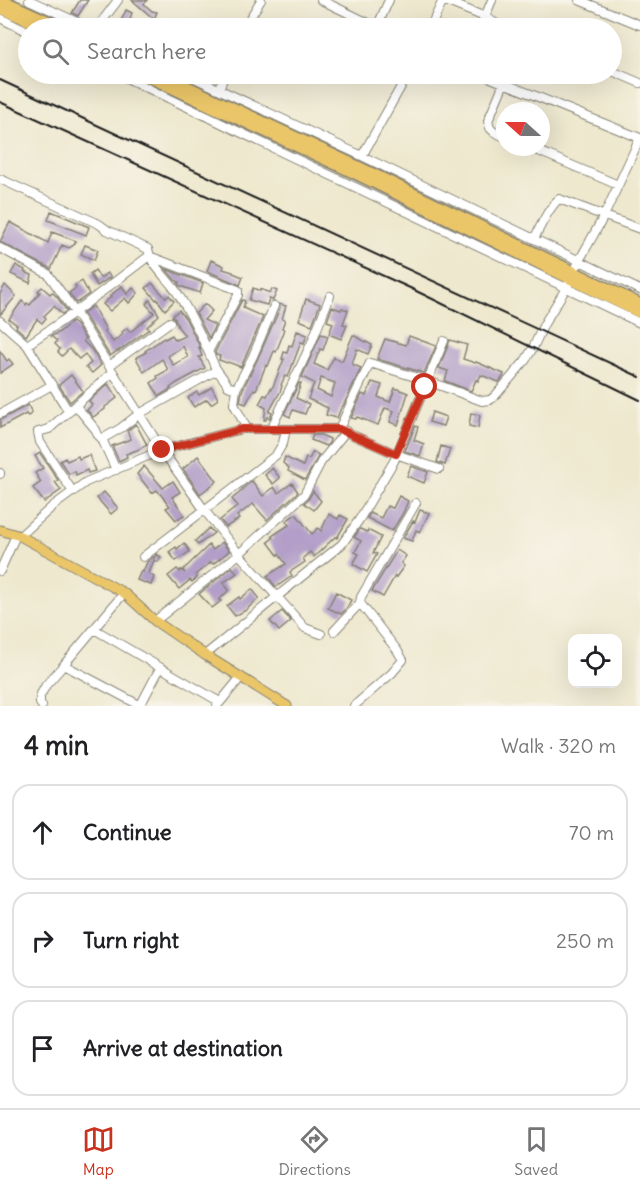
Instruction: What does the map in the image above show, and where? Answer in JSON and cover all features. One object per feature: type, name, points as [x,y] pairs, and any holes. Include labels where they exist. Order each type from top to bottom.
[{"type":"highway","points":[[2,0],[42,18]]},
{"type":"highway","points":[[0,8],[22,18]]},
{"type":"highway","points":[[163,84],[341,167],[640,313]]},
{"type":"highway","points":[[182,84],[355,165],[571,280],[640,304]]},
{"type":"main road","points":[[0,530],[18,535],[124,593],[155,621],[287,706]]},
{"type":"street","points":[[29,0],[68,18]]},
{"type":"street","points":[[104,18],[118,0]]},
{"type":"street","points":[[250,18],[261,0]]},
{"type":"street","points":[[321,0],[331,2],[360,18]]},
{"type":"street","points":[[382,18],[389,0]]},
{"type":"street","points":[[435,18],[443,0],[485,17],[492,0]]},
{"type":"street","points":[[579,0],[621,18]]},
{"type":"street","points":[[0,18],[18,27]]},
{"type":"street","points":[[622,18],[640,26]]},
{"type":"street","points":[[622,75],[640,83]]},
{"type":"street","points":[[140,84],[571,280],[640,322]]},
{"type":"street","points":[[208,84],[640,290]]},
{"type":"street","points":[[219,89],[221,84]]},
{"type":"street","points":[[362,156],[402,84]]},
{"type":"street","points":[[496,133],[490,128],[488,121],[504,84]]},
{"type":"street","points":[[155,621],[238,554],[304,495],[321,462],[342,430],[370,363],[482,401],[490,400],[495,396],[525,361],[571,280],[640,138],[506,84]]},
{"type":"street","points":[[550,156],[618,185]]},
{"type":"street","points":[[0,179],[148,249],[149,256],[176,290],[195,321],[217,370],[228,386],[236,389]]},
{"type":"street","points":[[534,239],[551,208],[559,199],[640,229]]},
{"type":"street","points":[[0,248],[48,274],[75,312],[162,450],[205,511],[238,554],[305,628],[321,634]]},
{"type":"street","points":[[27,345],[149,256]]},
{"type":"street","points":[[149,256],[238,290],[238,295],[209,350]]},
{"type":"street","points":[[271,429],[311,344],[330,296]]},
{"type":"street","points":[[247,429],[234,404],[236,389],[274,306]]},
{"type":"street","points":[[0,321],[27,345],[69,412]]},
{"type":"street","points":[[73,492],[40,442],[38,432],[49,429],[111,369],[170,322]]},
{"type":"street","points":[[205,655],[342,544],[394,461],[444,341]]},
{"type":"street","points":[[102,439],[122,428],[139,414],[217,370]]},
{"type":"street","points":[[0,414],[52,385]]},
{"type":"street","points":[[75,406],[102,439],[116,470]]},
{"type":"street","points":[[0,572],[18,535],[86,482],[162,450],[242,429],[342,430],[396,454],[439,469]]},
{"type":"street","points":[[143,557],[276,455],[283,443],[286,429]]},
{"type":"street","points":[[334,632],[360,603],[361,597],[416,503]]},
{"type":"street","points":[[40,705],[40,696],[46,685],[124,593]]},
{"type":"street","points":[[354,706],[392,673],[403,660],[398,650],[360,603]]},
{"type":"street","points":[[94,629],[218,704],[241,677]]},
{"type":"street","points":[[64,665],[140,706],[160,668]]},
{"type":"building","points":[[80,0],[88,0],[78,16],[72,13]]},
{"type":"building","points":[[132,0],[147,0],[144,4],[157,12],[153,18]]},
{"type":"building","points":[[126,10],[132,13],[130,18],[122,18]]},
{"type":"building","points":[[51,211],[89,227],[86,235],[48,220]]},
{"type":"building","points":[[10,222],[48,243],[52,232],[76,241],[69,248],[62,245],[51,269],[0,242]]},
{"type":"building","points":[[85,245],[98,250],[94,260],[81,254]]},
{"type":"building","points":[[211,260],[224,266],[223,269],[243,277],[240,285],[207,271]]},
{"type":"building","points":[[16,265],[32,275],[30,283],[11,274]]},
{"type":"building","points":[[166,269],[203,283],[200,293],[180,286]]},
{"type":"building","points":[[95,270],[100,278],[107,273],[111,277],[97,286],[90,274]]},
{"type":"building","points":[[82,281],[89,294],[76,303],[69,293],[76,288],[75,285]]},
{"type":"building","points":[[152,283],[166,298],[169,295],[174,301],[165,310],[146,288]]},
{"type":"building","points":[[5,285],[16,296],[0,315],[0,294]]},
{"type":"building","points":[[122,286],[127,294],[133,288],[138,293],[129,303],[125,298],[110,311],[103,304]]},
{"type":"building","points":[[42,287],[50,294],[52,292],[67,311],[62,314],[54,306],[44,316],[46,318],[42,323],[37,319],[26,336],[9,319],[22,301],[30,305]]},
{"type":"building","points":[[253,288],[270,293],[272,289],[277,291],[273,300],[269,299],[267,305],[249,300]]},
{"type":"building","points":[[306,299],[320,304],[312,325],[299,320]]},
{"type":"building","points":[[150,300],[159,315],[147,327],[149,329],[110,356],[83,313],[93,306],[106,330],[104,331],[113,342],[127,328],[130,332],[154,313],[146,304]]},
{"type":"building","points":[[242,300],[245,301],[243,308],[263,317],[241,367],[219,360],[220,356],[215,352]]},
{"type":"building","points":[[205,304],[212,311],[204,320],[215,325],[209,338],[196,313]]},
{"type":"building","points":[[279,304],[286,306],[282,319],[285,320],[282,337],[268,366],[266,365],[256,390],[254,389],[246,404],[240,402],[242,391],[280,308]]},
{"type":"building","points":[[332,307],[348,310],[343,324],[347,325],[341,339],[329,334],[333,323],[327,321]]},
{"type":"building","points":[[179,310],[186,319],[201,349],[199,348],[202,356],[199,357],[205,368],[159,396],[151,383],[158,378],[157,376],[168,370],[162,359],[144,372],[136,358],[164,338],[172,335],[175,340],[185,336],[172,316]],"holes":[[[183,346],[188,357],[173,365],[168,356]]]},
{"type":"building","points":[[72,322],[101,365],[92,373],[86,367],[91,363],[85,354],[79,359],[69,349],[62,356],[55,344],[57,341],[51,336]]},
{"type":"building","points":[[297,331],[307,335],[304,343],[301,342],[288,377],[285,376],[280,392],[269,412],[272,412],[270,418],[267,417],[264,420],[266,408],[259,404],[264,395],[267,396],[272,389],[284,359],[282,359],[284,352],[287,353],[289,345],[292,346]]},
{"type":"building","points":[[321,334],[328,336],[314,364],[327,370],[334,357],[342,361],[353,335],[372,345],[368,354],[357,349],[352,364],[361,368],[337,418],[326,415],[328,408],[308,399],[314,383],[302,377]],"holes":[[[321,378],[335,383],[331,397],[317,390]]]},
{"type":"building","points":[[409,336],[436,346],[424,373],[377,359],[385,339],[406,345]]},
{"type":"building","points":[[450,340],[467,345],[463,359],[504,374],[503,377],[499,382],[481,375],[471,391],[445,381],[448,371],[439,368]]},
{"type":"building","points":[[0,351],[7,361],[9,359],[13,364],[0,373]]},
{"type":"building","points":[[71,375],[83,391],[70,402],[59,385]]},
{"type":"building","points":[[372,382],[382,385],[378,397],[390,402],[395,388],[408,393],[398,425],[390,422],[394,411],[385,408],[378,425],[357,417],[356,419],[351,418],[362,394],[366,396]]},
{"type":"building","points":[[301,383],[296,398],[309,404],[305,414],[293,410],[290,417],[284,414]]},
{"type":"building","points":[[108,384],[117,398],[93,417],[87,410],[92,405],[89,401]]},
{"type":"building","points":[[212,387],[218,399],[211,404],[207,399],[194,407],[188,398],[197,392],[199,395]]},
{"type":"building","points":[[28,405],[32,413],[0,428],[0,420]]},
{"type":"building","points":[[432,412],[446,417],[443,426],[429,422]]},
{"type":"building","points":[[471,413],[480,415],[478,428],[469,426]]},
{"type":"building","points":[[136,424],[147,445],[126,454],[127,457],[119,461],[112,446],[131,439],[127,431]]},
{"type":"building","points":[[415,426],[418,427],[414,440],[424,444],[420,456],[405,451]]},
{"type":"building","points":[[313,435],[321,435],[330,439],[329,443],[326,446],[311,440]]},
{"type":"building","points":[[441,446],[450,449],[445,465],[437,462]]},
{"type":"building","points":[[313,452],[319,455],[305,480],[288,471],[289,468],[283,463],[285,457],[303,466],[306,458],[309,459]]},
{"type":"building","points":[[40,453],[58,480],[55,482],[61,490],[44,502],[33,488],[41,482],[35,473],[43,468],[35,456]]},
{"type":"building","points":[[89,455],[95,471],[88,473],[87,470],[76,475],[75,471],[69,474],[60,461],[65,458],[67,461],[78,456],[79,459]]},
{"type":"building","points":[[198,456],[217,481],[200,494],[183,469]]},
{"type":"building","points":[[144,466],[163,488],[173,481],[180,492],[172,497],[184,515],[176,520],[166,508],[170,506],[157,490],[152,493],[137,474]]},
{"type":"building","points":[[411,466],[428,472],[424,483],[407,476]]},
{"type":"building","points":[[272,468],[280,478],[273,484],[265,475]]},
{"type":"building","points":[[252,481],[263,496],[274,487],[278,493],[292,483],[298,492],[267,520],[253,504],[237,516],[239,519],[226,527],[220,520],[238,506],[232,499]]},
{"type":"building","points":[[313,491],[321,501],[314,510],[304,503]]},
{"type":"building","points":[[104,492],[118,508],[111,514],[97,498]]},
{"type":"building","points":[[399,496],[408,501],[392,531],[367,518],[370,513],[381,518],[387,506],[393,508]]},
{"type":"building","points":[[420,510],[429,513],[420,532],[416,530],[412,541],[403,538],[413,521],[415,522]]},
{"type":"building","points":[[296,514],[312,534],[318,528],[321,531],[329,514],[338,519],[340,515],[348,519],[337,538],[335,537],[314,557],[310,552],[303,558],[305,562],[290,572],[292,576],[276,587],[267,576],[286,564],[268,542],[273,538],[272,536],[289,525],[286,521]]},
{"type":"building","points":[[209,528],[214,533],[198,545],[195,541]]},
{"type":"building","points":[[360,529],[367,532],[368,530],[381,537],[373,553],[377,554],[367,572],[353,564],[359,554],[355,552],[361,541],[354,537]]},
{"type":"building","points":[[222,542],[229,551],[195,575],[197,578],[192,582],[190,580],[179,589],[168,576],[177,569],[185,573],[183,570],[209,545],[213,550]]},
{"type":"building","points":[[184,543],[189,552],[176,561],[169,552]]},
{"type":"building","points":[[397,550],[406,556],[401,563],[404,566],[395,576],[383,597],[372,591]]},
{"type":"building","points":[[156,554],[161,557],[158,562],[154,560],[149,574],[154,577],[151,585],[137,580],[147,562]]},
{"type":"building","points":[[232,567],[237,573],[223,583],[229,590],[212,608],[199,594]]},
{"type":"building","points":[[252,589],[259,598],[235,616],[227,606]]},
{"type":"building","points":[[336,592],[351,600],[341,614],[328,608]]},
{"type":"building","points":[[282,611],[291,621],[279,631],[270,621]]},
{"type":"railway","points":[[0,80],[640,377]]},
{"type":"railway","points":[[0,102],[410,288],[640,400]]},
{"type":"route","points":[[162,450],[242,429],[339,429],[396,454],[425,387]]}]
